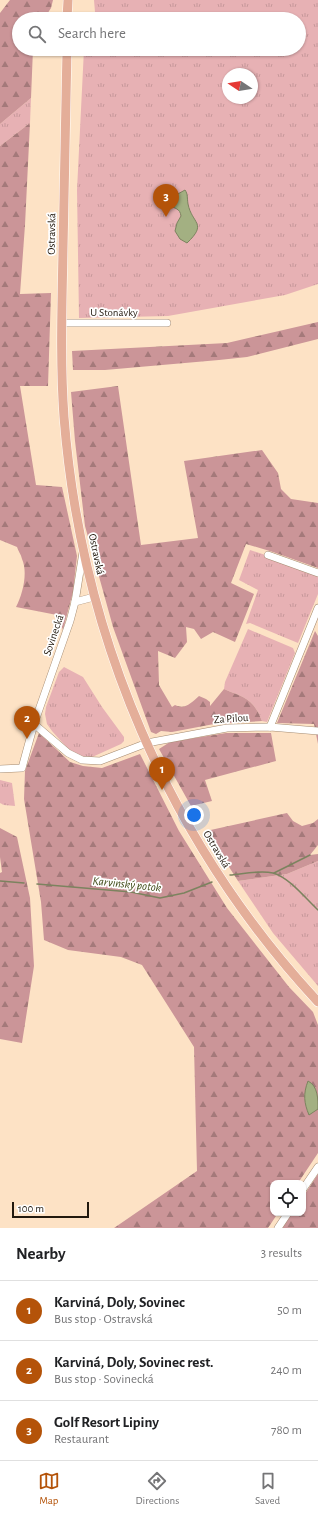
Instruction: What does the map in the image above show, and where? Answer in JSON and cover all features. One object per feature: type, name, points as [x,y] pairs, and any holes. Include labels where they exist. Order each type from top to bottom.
[{"type":"main road","points":[[67,12],[68,0]]},
{"type":"main road","name":"Ostravská","points":[[67,56],[61,323],[64,410],[68,457],[83,551],[94,597],[112,656],[129,700],[147,743],[171,793],[225,885],[264,937],[318,1002]]},
{"type":"street","name":"U Stonávky","points":[[61,323],[167,323]]},
{"type":"street","name":"Sovinecká","points":[[0,770],[22,768],[34,724],[70,621],[75,602],[83,551]]},
{"type":"street","points":[[268,555],[318,573]]},
{"type":"street","points":[[75,602],[94,597]]},
{"type":"street","points":[[270,727],[318,608]]},
{"type":"street","points":[[34,724],[68,753],[82,760],[100,761],[147,743]]},
{"type":"street","name":"Za Pilou","points":[[147,743],[227,728],[270,727],[318,731]]},
{"type":"street","points":[[306,1184],[318,1166]]},
{"type":"street","points":[[278,1228],[286,1216]]},
{"type":"green space","points":[[10,0],[53,0],[48,12],[12,12],[12,56],[33,56],[31,98],[0,124],[0,13]]},
{"type":"green space","points":[[94,0],[318,0],[318,284],[285,295],[168,316],[79,318],[77,190],[84,56],[306,56],[306,12],[95,12]]},
{"type":"green space","points":[[31,98],[30,123],[0,146],[0,124]]},
{"type":"green space","points":[[30,123],[20,294],[51,293],[48,386],[20,386],[36,485],[62,487],[77,556],[73,592],[63,630],[57,615],[16,607],[21,596],[24,583],[24,564],[17,547],[0,540],[0,146]]},
{"type":"green space","points":[[318,322],[318,339],[247,357],[105,370],[73,370],[72,351],[227,343]]},
{"type":"green space","points":[[118,386],[141,545],[198,538],[184,461],[262,450],[278,473],[281,489],[291,499],[318,503],[318,568],[246,544],[231,583],[254,594],[235,642],[213,632],[201,639],[194,629],[186,627],[187,642],[175,658],[158,651],[159,685],[172,707],[175,705],[182,707],[185,706],[199,696],[210,702],[210,706],[224,689],[243,697],[252,703],[259,713],[262,721],[214,724],[172,732],[161,731],[156,734],[151,732],[113,627],[85,526],[75,441],[71,392]]},
{"type":"green space","points":[[250,550],[299,566],[318,576],[318,594],[298,643],[250,623],[246,624],[258,590],[239,580]]},
{"type":"green space","points":[[248,629],[293,648],[295,653],[267,722],[262,721],[259,713],[252,703],[224,689],[225,682]]},
{"type":"green space","points":[[315,631],[318,636],[318,744],[314,724],[277,723]]},
{"type":"green space","points":[[64,667],[83,677],[102,707],[124,737],[124,741],[121,744],[90,758],[78,756],[69,750],[52,731],[47,724],[45,714],[46,707],[59,672]]},
{"type":"green space","points":[[39,733],[70,762],[83,766],[102,768],[140,754],[179,831],[227,908],[289,987],[313,1012],[318,1025],[318,1153],[300,1180],[270,1180],[270,1216],[276,1216],[268,1228],[114,1228],[197,1171],[194,1047],[142,965],[121,957],[68,950],[44,940],[41,902],[24,799],[25,771]]},
{"type":"green space","points":[[226,733],[271,733],[276,761],[205,780],[212,801],[191,806],[159,749],[170,742]]},
{"type":"green space","points":[[0,780],[12,783],[15,806],[0,803]]},
{"type":"green space","points":[[287,813],[293,821],[302,826],[313,823],[318,819],[318,845],[310,855],[318,854],[318,861],[287,874],[238,881],[206,831]]},
{"type":"green space","points":[[0,828],[17,837],[30,898],[34,966],[22,1043],[0,1039],[0,873],[2,872],[0,857]]},
{"type":"green space","points":[[318,861],[318,986],[273,933],[238,881],[287,874]]},
{"type":"green space","points":[[318,1174],[318,1228],[282,1228],[290,1216],[306,1216],[306,1192]]},
{"type":"shaded area","points":[[185,190],[190,211],[198,227],[197,231],[187,243],[180,239],[175,231],[181,216],[180,211],[169,205],[166,201],[170,195],[176,195]]},
{"type":"shaded area","points":[[308,1081],[316,1089],[318,1105],[318,1109],[309,1115],[305,1098],[305,1090]]},
{"type":"waterway","points":[[274,873],[310,855]]},
{"type":"waterway","name":"Karvinský potok","points":[[230,875],[257,872],[273,873],[285,879],[318,910]]},
{"type":"waterway","name":"Karvinský potok","points":[[0,881],[24,883]]},
{"type":"waterway","name":"Karvinský potok","points":[[37,884],[131,892],[160,898],[184,893],[212,882]]},
{"type":"place","name":"Golf Resort Lipiny","points":[[166,217]]},
{"type":"place","name":"Karviná, Doly, Sovinec rest.","points":[[27,739]]},
{"type":"place","name":"Karviná, Doly, Sovinec","points":[[162,790]]}]
